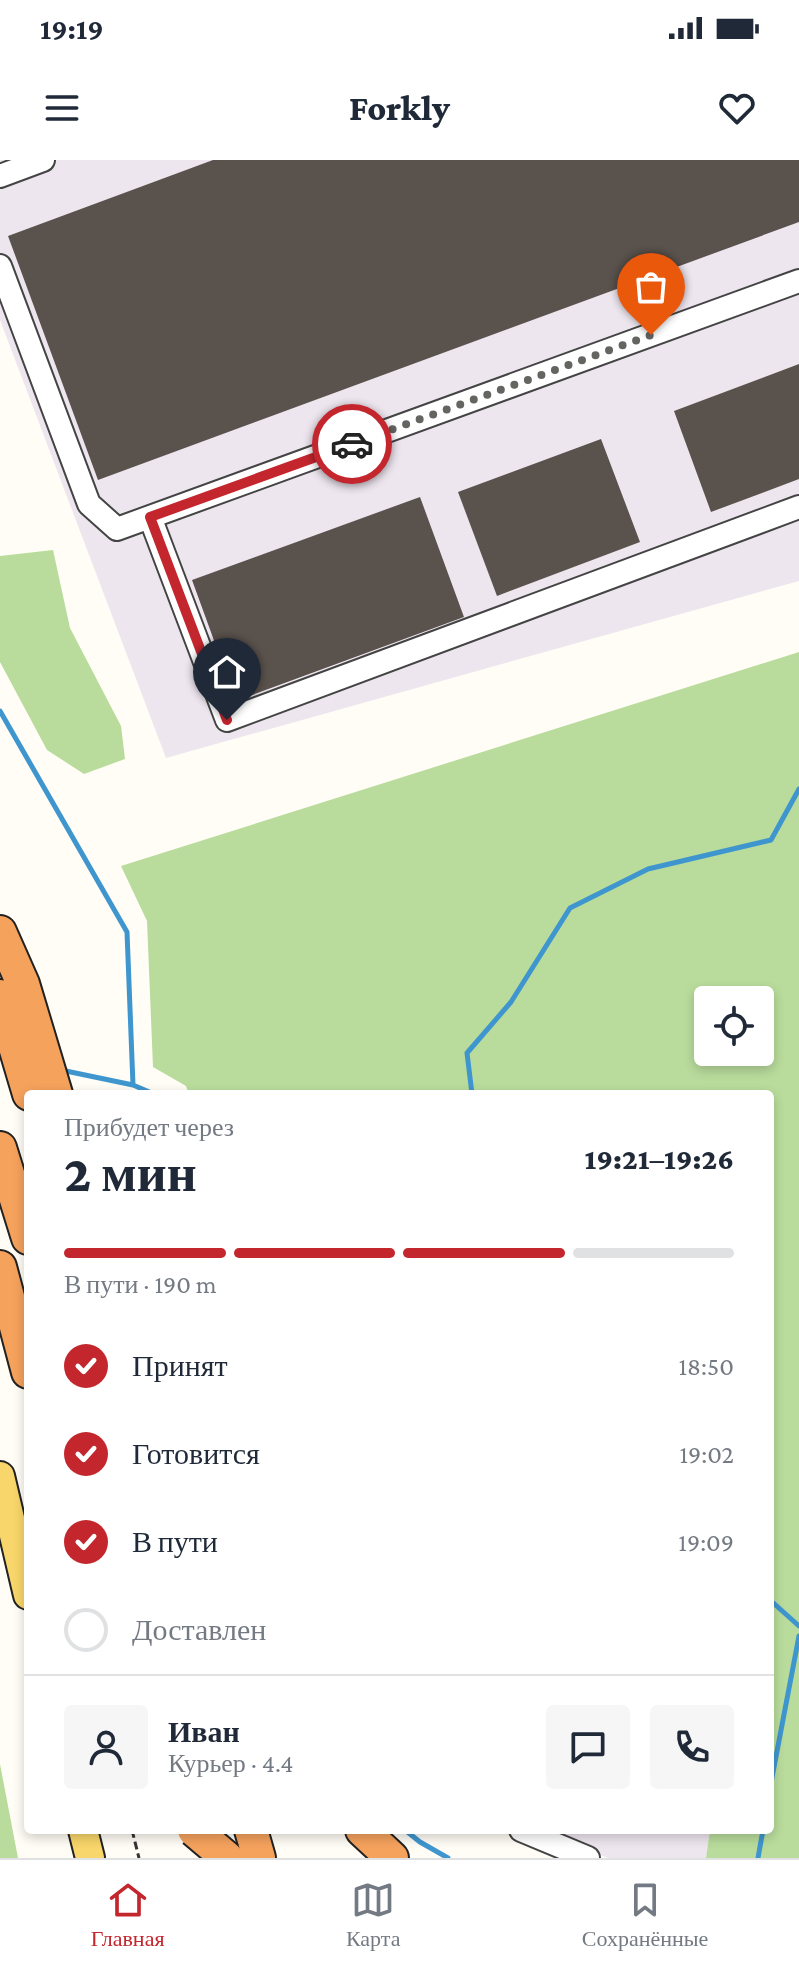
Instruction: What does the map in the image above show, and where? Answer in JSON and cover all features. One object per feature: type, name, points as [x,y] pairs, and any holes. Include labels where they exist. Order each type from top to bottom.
[{"type":"highway","points":[[0,932],[23,984],[55,1090]]},
{"type":"highway","points":[[0,996],[28,1090]]},
{"type":"highway","points":[[0,1148],[24,1225]]},
{"type":"highway","points":[[0,1267],[24,1357]]},
{"type":"highway","points":[[198,1834],[224,1858]]},
{"type":"highway","points":[[215,1834],[224,1858]]},
{"type":"highway","points":[[252,1834],[259,1858]]},
{"type":"highway","points":[[366,1834],[392,1858]]},
{"type":"main road","points":[[0,1476],[24,1578]]},
{"type":"main road","points":[[84,1834],[90,1858]]},
{"type":"lane","points":[[0,176],[43,160]]},
{"type":"lane","points":[[0,266],[89,504],[117,529],[799,281]]},
{"type":"lane","points":[[150,517],[227,720],[799,507]]},
{"type":"lane","points":[[531,1834],[588,1858]]},
{"type":"path","points":[[133,1834],[139,1858]]},
{"type":"shaded area","points":[[0,160],[799,160],[799,581],[166,758],[0,320]]},
{"type":"shaded area","points":[[548,1834],[709,1834],[706,1858],[608,1858]]},
{"type":"green space","points":[[53,550],[70,628],[121,726],[125,759],[84,774],[47,750],[0,662],[0,556]]},
{"type":"green space","points":[[799,652],[799,1858],[706,1858],[709,1834],[774,1834],[774,1090],[188,1090],[186,1086],[153,1067],[147,921],[121,866]]},
{"type":"green space","points":[[0,1764],[18,1858],[0,1858]]},
{"type":"building","points":[[213,160],[799,160],[799,222],[98,480],[8,236]]},
{"type":"building","points":[[799,364],[799,479],[711,512],[674,411]]},
{"type":"building","points":[[601,439],[640,542],[497,596],[458,492]]},
{"type":"building","points":[[420,497],[464,617],[236,701],[192,580]]},
{"type":"waterway","points":[[0,711],[127,932],[133,1085]]},
{"type":"waterway","points":[[472,1090],[467,1053],[511,1002],[570,908],[648,869],[771,840],[799,789]]},
{"type":"waterway","points":[[61,1070],[145,1090]]},
{"type":"waterway","points":[[774,1604],[799,1626]]},
{"type":"waterway","points":[[774,1767],[799,1636]]},
{"type":"waterway","points":[[410,1834],[448,1858]]},
{"type":"waterway","points":[[758,1858],[762,1834]]},
{"type":"way so far","points":[[352,444],[651,335]]},
{"type":"route","points":[[227,720],[150,517],[352,444]]}]
